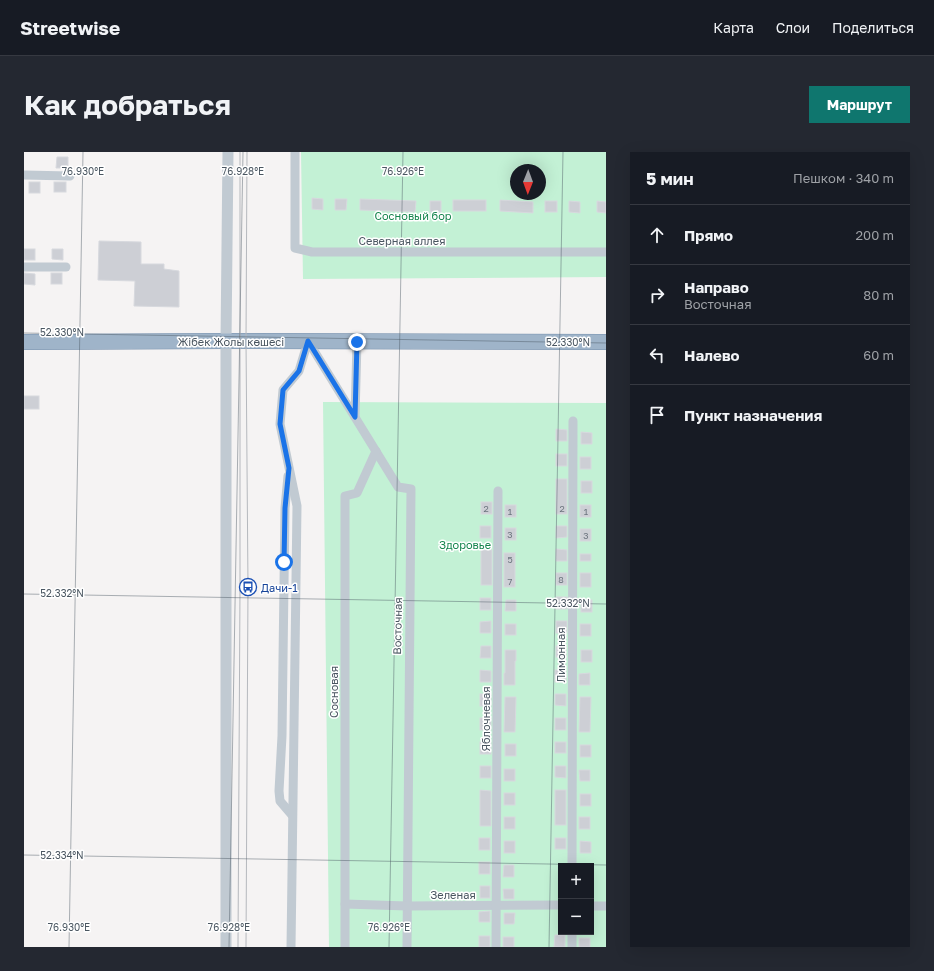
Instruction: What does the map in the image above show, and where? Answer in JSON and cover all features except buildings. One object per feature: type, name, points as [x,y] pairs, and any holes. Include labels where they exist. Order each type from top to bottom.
[{"type":"highway","name":"Жібек Жолы көшесі","points":[[24,342],[606,342]]},
{"type":"street","points":[[226,947],[226,341],[228,152]]},
{"type":"street","name":"Северная аллея","points":[[295,152],[295,248],[312,252],[606,252]]},
{"type":"street","points":[[24,175],[70,176]]},
{"type":"street","points":[[24,267],[66,267]]},
{"type":"street","points":[[291,947],[297,506],[280,424],[283,390],[299,371],[308,341]]},
{"type":"street","name":"Восточная","points":[[308,341],[398,487],[411,490],[407,947]]},
{"type":"street","points":[[355,417],[357,342]]},
{"type":"street","name":"Лимонная","points":[[572,863],[573,421]]},
{"type":"street","name":"Сосновая","points":[[345,947],[345,496],[357,493],[376,451]]},
{"type":"street","points":[[289,468],[285,508],[282,736],[279,791],[280,801],[292,815]]},
{"type":"street","name":"Яблочневая","points":[[496,947],[498,491]]},
{"type":"street","name":"Зеленая","points":[[345,904],[407,906],[558,905]]},
{"type":"street","points":[[594,906],[606,906]]},
{"type":"street","points":[[572,935],[572,947]]},
{"type":"green space","name":"Сосновый бор","points":[[301,152],[606,152],[606,277],[303,279]]},
{"type":"green space","name":"Здоровье","points":[[323,402],[606,403],[606,947],[329,947]]},
{"type":"tram line","points":[[238,947],[240,152]]},
{"type":"tram line","points":[[246,947],[248,587],[246,341],[247,152]]},
{"type":"place","name":"Дачи-1","points":[[248,587]]},
{"type":"route","points":[[284,562],[285,508],[289,468],[280,424],[283,390],[299,371],[308,341],[355,417],[357,342]]}]
